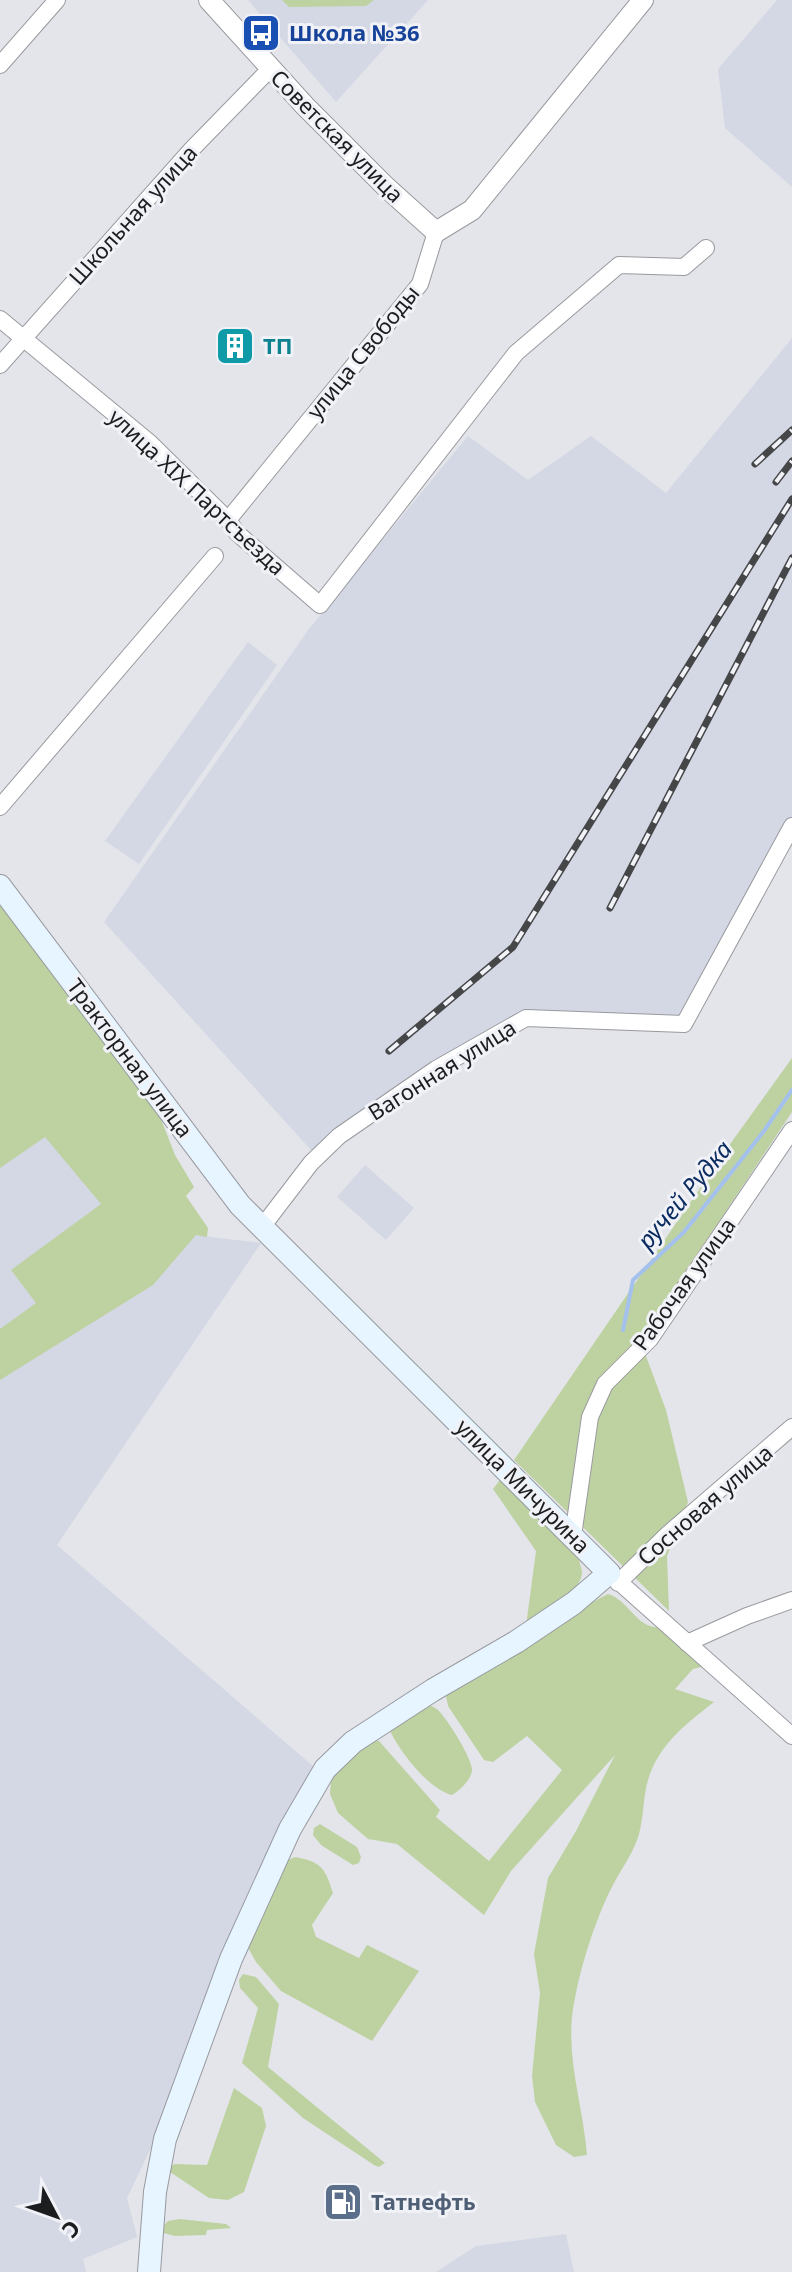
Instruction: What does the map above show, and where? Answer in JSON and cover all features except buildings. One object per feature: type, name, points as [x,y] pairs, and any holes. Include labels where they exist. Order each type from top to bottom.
[{"type":"main road","name":"Тракторная улица","points":[[0,886],[240,1205],[262,1227]]},
{"type":"main road","name":"улица Мичурина","points":[[262,1227],[613,1578]]},
{"type":"main road","points":[[149,2272],[155,2192],[165,2139],[231,1959],[290,1829],[325,1769],[353,1742],[613,1578]]},
{"type":"street","points":[[0,65],[57,0]]},
{"type":"street","name":"Советская улица","points":[[209,0],[270,69],[386,187],[436,232]]},
{"type":"street","points":[[436,232],[472,210],[643,0]]},
{"type":"street","name":"Школьная улица","points":[[0,365],[192,149],[270,69]]},
{"type":"street","name":"улица Свободы","points":[[228,520],[420,284],[436,232]]},
{"type":"street","name":"улица XIX Партсъезда","points":[[0,319],[150,443],[228,520],[237,533],[320,605],[516,353],[619,265],[684,267],[706,248]]},
{"type":"street","points":[[0,807],[215,556]]},
{"type":"street","name":"Вагонная улица","points":[[262,1227],[311,1163],[339,1136],[436,1069],[526,1018],[684,1024],[792,826]]},
{"type":"street","name":"Рабочая улица","points":[[573,1536],[590,1417],[605,1384],[650,1339],[792,1130]]},
{"type":"street","name":"Сосновая улица","points":[[613,1578],[792,1427]]},
{"type":"street","name":"улица Мичурина","points":[[613,1578],[792,1736]]},
{"type":"street","points":[[687,1643],[792,1600]]},
{"type":"shaded area","points":[[248,0],[428,0],[336,102]]},
{"type":"shaded area","points":[[777,0],[792,0],[792,187],[725,128],[718,69]]},
{"type":"shaded area","points":[[792,338],[792,825],[683,1023],[525,1017],[436,1066],[322,1162],[104,922],[309,629],[468,436],[528,480],[591,436],[666,493]]},
{"type":"shaded area","points":[[248,642],[277,665],[139,864],[105,841]]},
{"type":"shaded area","points":[[0,970],[196,1235],[261,1243],[57,1545],[314,1767],[127,2198],[137,2237],[83,2259],[86,2272],[0,2272]]},
{"type":"shaded area","points":[[365,1165],[414,1208],[386,1240],[337,1197]]},
{"type":"shaded area","points":[[566,2234],[574,2272],[436,2272],[476,2246]]},
{"type":"green space","points":[[282,0],[374,0],[366,6],[289,7]]},
{"type":"green space","points":[[0,904],[157,1109],[175,1155],[194,1187],[186,1196],[208,1228],[207,1237],[196,1235],[153,1285],[0,1380],[0,1329],[36,1303],[11,1270],[101,1204],[45,1137],[0,1168]]},
{"type":"green space","points":[[792,1058],[792,1112],[640,1340],[666,1410],[688,1502],[667,1556],[669,1611],[514,1460]]},
{"type":"green space","points":[[503,1476],[579,1560],[582,1571],[580,1581],[568,1596],[526,1626],[536,1551],[493,1489]]},
{"type":"green space","points":[[608,1594],[646,1624],[661,1627],[705,1666],[693,1669],[675,1689],[714,1702],[666,1745],[653,1767],[646,1786],[637,1841],[608,1896],[586,1954],[575,1998],[571,2038],[587,2155],[574,2157],[556,2145],[535,2102],[532,2076],[540,1993],[534,1954],[548,1878],[615,1755],[511,1871],[484,1915],[397,1844],[368,1839],[338,1813],[330,1794],[331,1779],[367,1741],[379,1741],[440,1810],[436,1817],[489,1861],[562,1770],[527,1736],[493,1762],[484,1760],[448,1706],[446,1696],[450,1689],[489,1670]]},
{"type":"green space","points":[[426,1705],[436,1709],[447,1721],[471,1766],[467,1782],[452,1795],[433,1785],[415,1768],[389,1729]]},
{"type":"green space","points":[[320,1824],[357,1847],[361,1857],[359,1863],[353,1865],[321,1845],[313,1835],[314,1828]]},
{"type":"green space","points":[[295,1857],[317,1864],[333,1893],[312,1925],[316,1937],[359,1958],[367,1945],[419,1971],[372,2041],[281,1991],[256,1962],[247,1946],[282,1863]]},
{"type":"green space","points":[[243,1974],[256,1977],[279,2004],[268,2067],[385,2163],[379,2167],[374,2165],[303,2118],[242,2063],[258,2008],[240,1988],[239,1980]]},
{"type":"green space","points":[[234,2088],[262,2108],[266,2126],[244,2192],[228,2200],[209,2198],[170,2172],[168,2167],[175,2164],[207,2165]]},
{"type":"green space","points":[[180,2219],[226,2224],[231,2228],[207,2230],[206,2235],[175,2236],[164,2233],[163,2226],[168,2221]]},
{"type":"waterway","name":"ручей Рудка","points":[[623,1330],[633,1280],[684,1232],[764,1131],[792,1090]]},
{"type":"railway","points":[[755,464],[792,430]]},
{"type":"railway","points":[[776,482],[792,461]]},
{"type":"railway","points":[[389,1051],[513,947],[792,499]]},
{"type":"railway","points":[[610,908],[792,558]]},
{"type":"place","name":"Школа №36","points":[[261,33]]},
{"type":"place","name":"ТП","points":[[235,346]]},
{"type":"place","name":"Татнефть","points":[[343,2202]]}]
